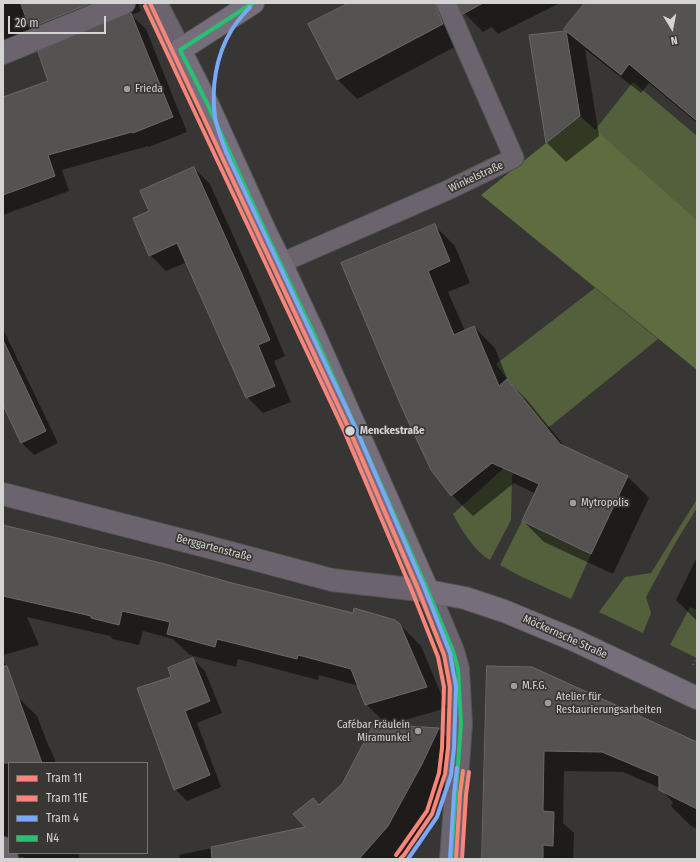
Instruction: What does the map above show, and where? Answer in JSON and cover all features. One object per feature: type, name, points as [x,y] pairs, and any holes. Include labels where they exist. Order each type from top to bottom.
[{"type":"main road","points":[[253,3],[180,50],[208,105],[266,233],[282,263],[428,591]]},
{"type":"main road","name":"Möckernsche Straße","points":[[428,591],[465,598],[504,611],[574,640],[697,698]]},
{"type":"street","points":[[3,53],[124,3]]},
{"type":"street","points":[[156,3],[180,50]]},
{"type":"street","name":"Berggartenstraße","points":[[3,494],[332,580],[428,591]]},
{"type":"street","points":[[428,591],[453,651],[458,669],[461,724],[448,857]]},
{"type":"street","points":[[3,848],[7,859]]},
{"type":"lane","name":"Winkelstraße","points":[[282,263],[448,190],[514,158],[446,3]]},
{"type":"path","points":[[693,665],[697,656]]},
{"type":"green space","points":[[633,82],[697,136],[697,220],[595,130]]},
{"type":"green space","points":[[580,116],[697,220],[697,370],[481,195]]},
{"type":"green space","points":[[595,288],[658,339],[548,428],[496,364]]},
{"type":"green space","points":[[525,449],[512,477],[511,520],[490,560],[479,552],[474,546],[464,533],[453,514]]},
{"type":"green space","points":[[697,499],[697,508],[677,540],[646,597],[651,613],[643,633],[599,612],[625,577],[651,573]]},
{"type":"green space","points":[[522,521],[591,554],[571,599],[522,577],[500,565]]},
{"type":"green space","points":[[690,607],[697,610],[697,658],[670,645]]},
{"type":"building","points":[[21,3],[91,3],[30,28]]},
{"type":"building","points":[[349,3],[435,3],[443,24],[337,80],[308,24]]},
{"type":"building","points":[[458,3],[483,3],[463,14]]},
{"type":"building","points":[[585,3],[697,3],[697,121],[629,64],[621,75],[566,31],[580,116],[546,143],[529,35],[565,31],[564,29]]},
{"type":"building","points":[[131,13],[173,117],[133,133],[132,132],[48,155],[55,176],[3,195],[3,97],[48,81],[38,52]]},
{"type":"building","points":[[194,167],[270,340],[258,345],[275,386],[246,398],[177,243],[149,256],[133,218],[149,211],[140,191]]},
{"type":"building","points":[[435,224],[450,261],[428,271],[454,335],[474,326],[499,386],[507,379],[560,444],[628,476],[591,554],[522,521],[539,484],[492,463],[451,496],[431,470],[402,408],[341,263]]},
{"type":"building","points":[[3,340],[46,431],[21,443],[3,405]]},
{"type":"building","points":[[3,525],[161,563],[232,583],[353,613],[354,608],[395,620],[400,624],[427,687],[365,705],[351,669],[298,655],[297,659],[217,639],[215,647],[167,634],[170,622],[122,611],[119,625],[91,618],[91,616],[3,596]]},
{"type":"building","points":[[193,658],[210,701],[185,711],[210,775],[174,790],[137,688],[171,677],[168,668]]},
{"type":"building","points":[[3,666],[7,666],[42,762],[3,763]]},
{"type":"building","points":[[487,666],[532,667],[697,742],[697,809],[659,790],[659,776],[602,752],[544,751],[543,811],[554,812],[553,846],[543,845],[543,859],[482,859]]},
{"type":"building","points":[[374,724],[439,728],[422,764],[388,826],[359,859],[212,859],[211,847],[305,827],[293,814],[313,798],[319,805],[342,784]]},
{"type":"tram line","name":"11","points":[[150,3],[350,431],[418,589],[444,655],[450,687],[448,748],[445,774],[432,814],[400,859]]},
{"type":"tram line","name":"11E","points":[[145,6],[345,433],[412,591],[438,657],[444,687],[442,748],[439,773],[427,811],[396,855]]},
{"type":"tram line","name":"4","points":[[250,7],[231,31],[218,62],[214,84],[214,106],[218,130],[226,152],[356,429],[424,587],[450,653],[456,687],[454,748],[451,775],[437,817],[408,859]]},
{"type":"tram line","name":"4","points":[[450,859],[457,768]]},
{"type":"tram line","name":"11","points":[[456,859],[463,771]]},
{"type":"tram line","name":"11E","points":[[462,859],[469,772]]},
{"type":"transit line","name":"N4","points":[[180,50],[253,3]]},
{"type":"transit line","name":"N4","points":[[180,50],[208,105],[315,336],[453,651],[458,669],[461,724],[451,859]]},
{"type":"place","name":"Frieda","points":[[127,89]]},
{"type":"place","name":"Menckestraße","points":[[350,431]]},
{"type":"place","name":"Mytropolis","points":[[573,503]]},
{"type":"place","name":"M.F.G.","points":[[514,686]]},
{"type":"place","name":"Atelier für Restaurierungsarbeiten","points":[[548,703]]},
{"type":"place","name":"Cafébar Fräulein Miramunkel","points":[[418,731]]}]
